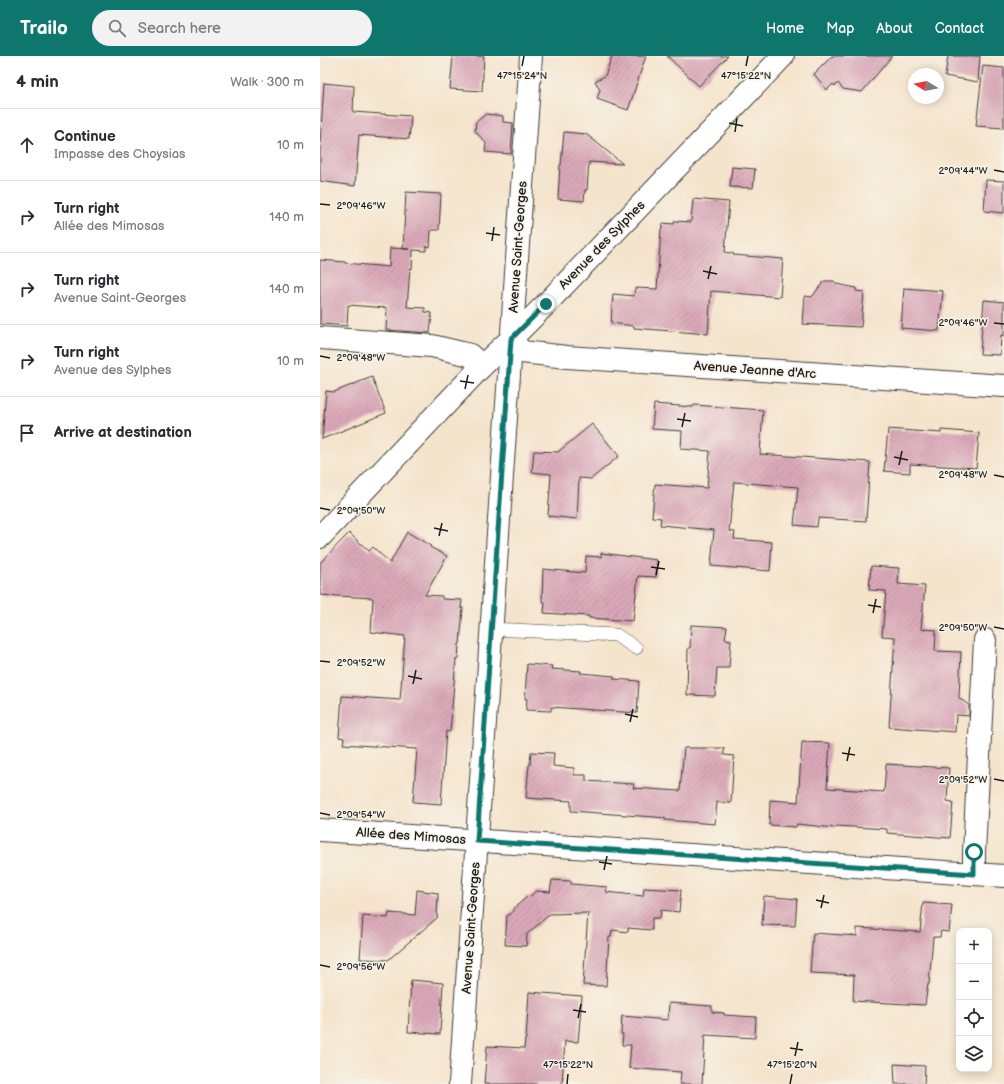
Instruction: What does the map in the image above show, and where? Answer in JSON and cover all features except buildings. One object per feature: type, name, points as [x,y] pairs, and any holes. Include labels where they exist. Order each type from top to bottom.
[{"type":"street","name":"Avenue Saint-Georges","points":[[460,1084],[531,56]]},
{"type":"street","name":"Avenue des Sylphes","points":[[320,537],[482,366],[511,339],[783,56]]},
{"type":"street","points":[[320,338],[432,346],[470,355],[482,366]]},
{"type":"street","name":"Avenue Jeanne d'Arc","points":[[511,339],[522,352],[567,358],[1004,386]]},
{"type":"street","points":[[974,874],[985,640]]},
{"type":"street","name":"Allée des Mimosas","points":[[320,830],[1004,876]]},
{"type":"lane","points":[[492,629],[616,635],[636,648]]},
{"type":"route","points":[[546,304],[511,339],[477,841],[974,874],[974,852]]}]
